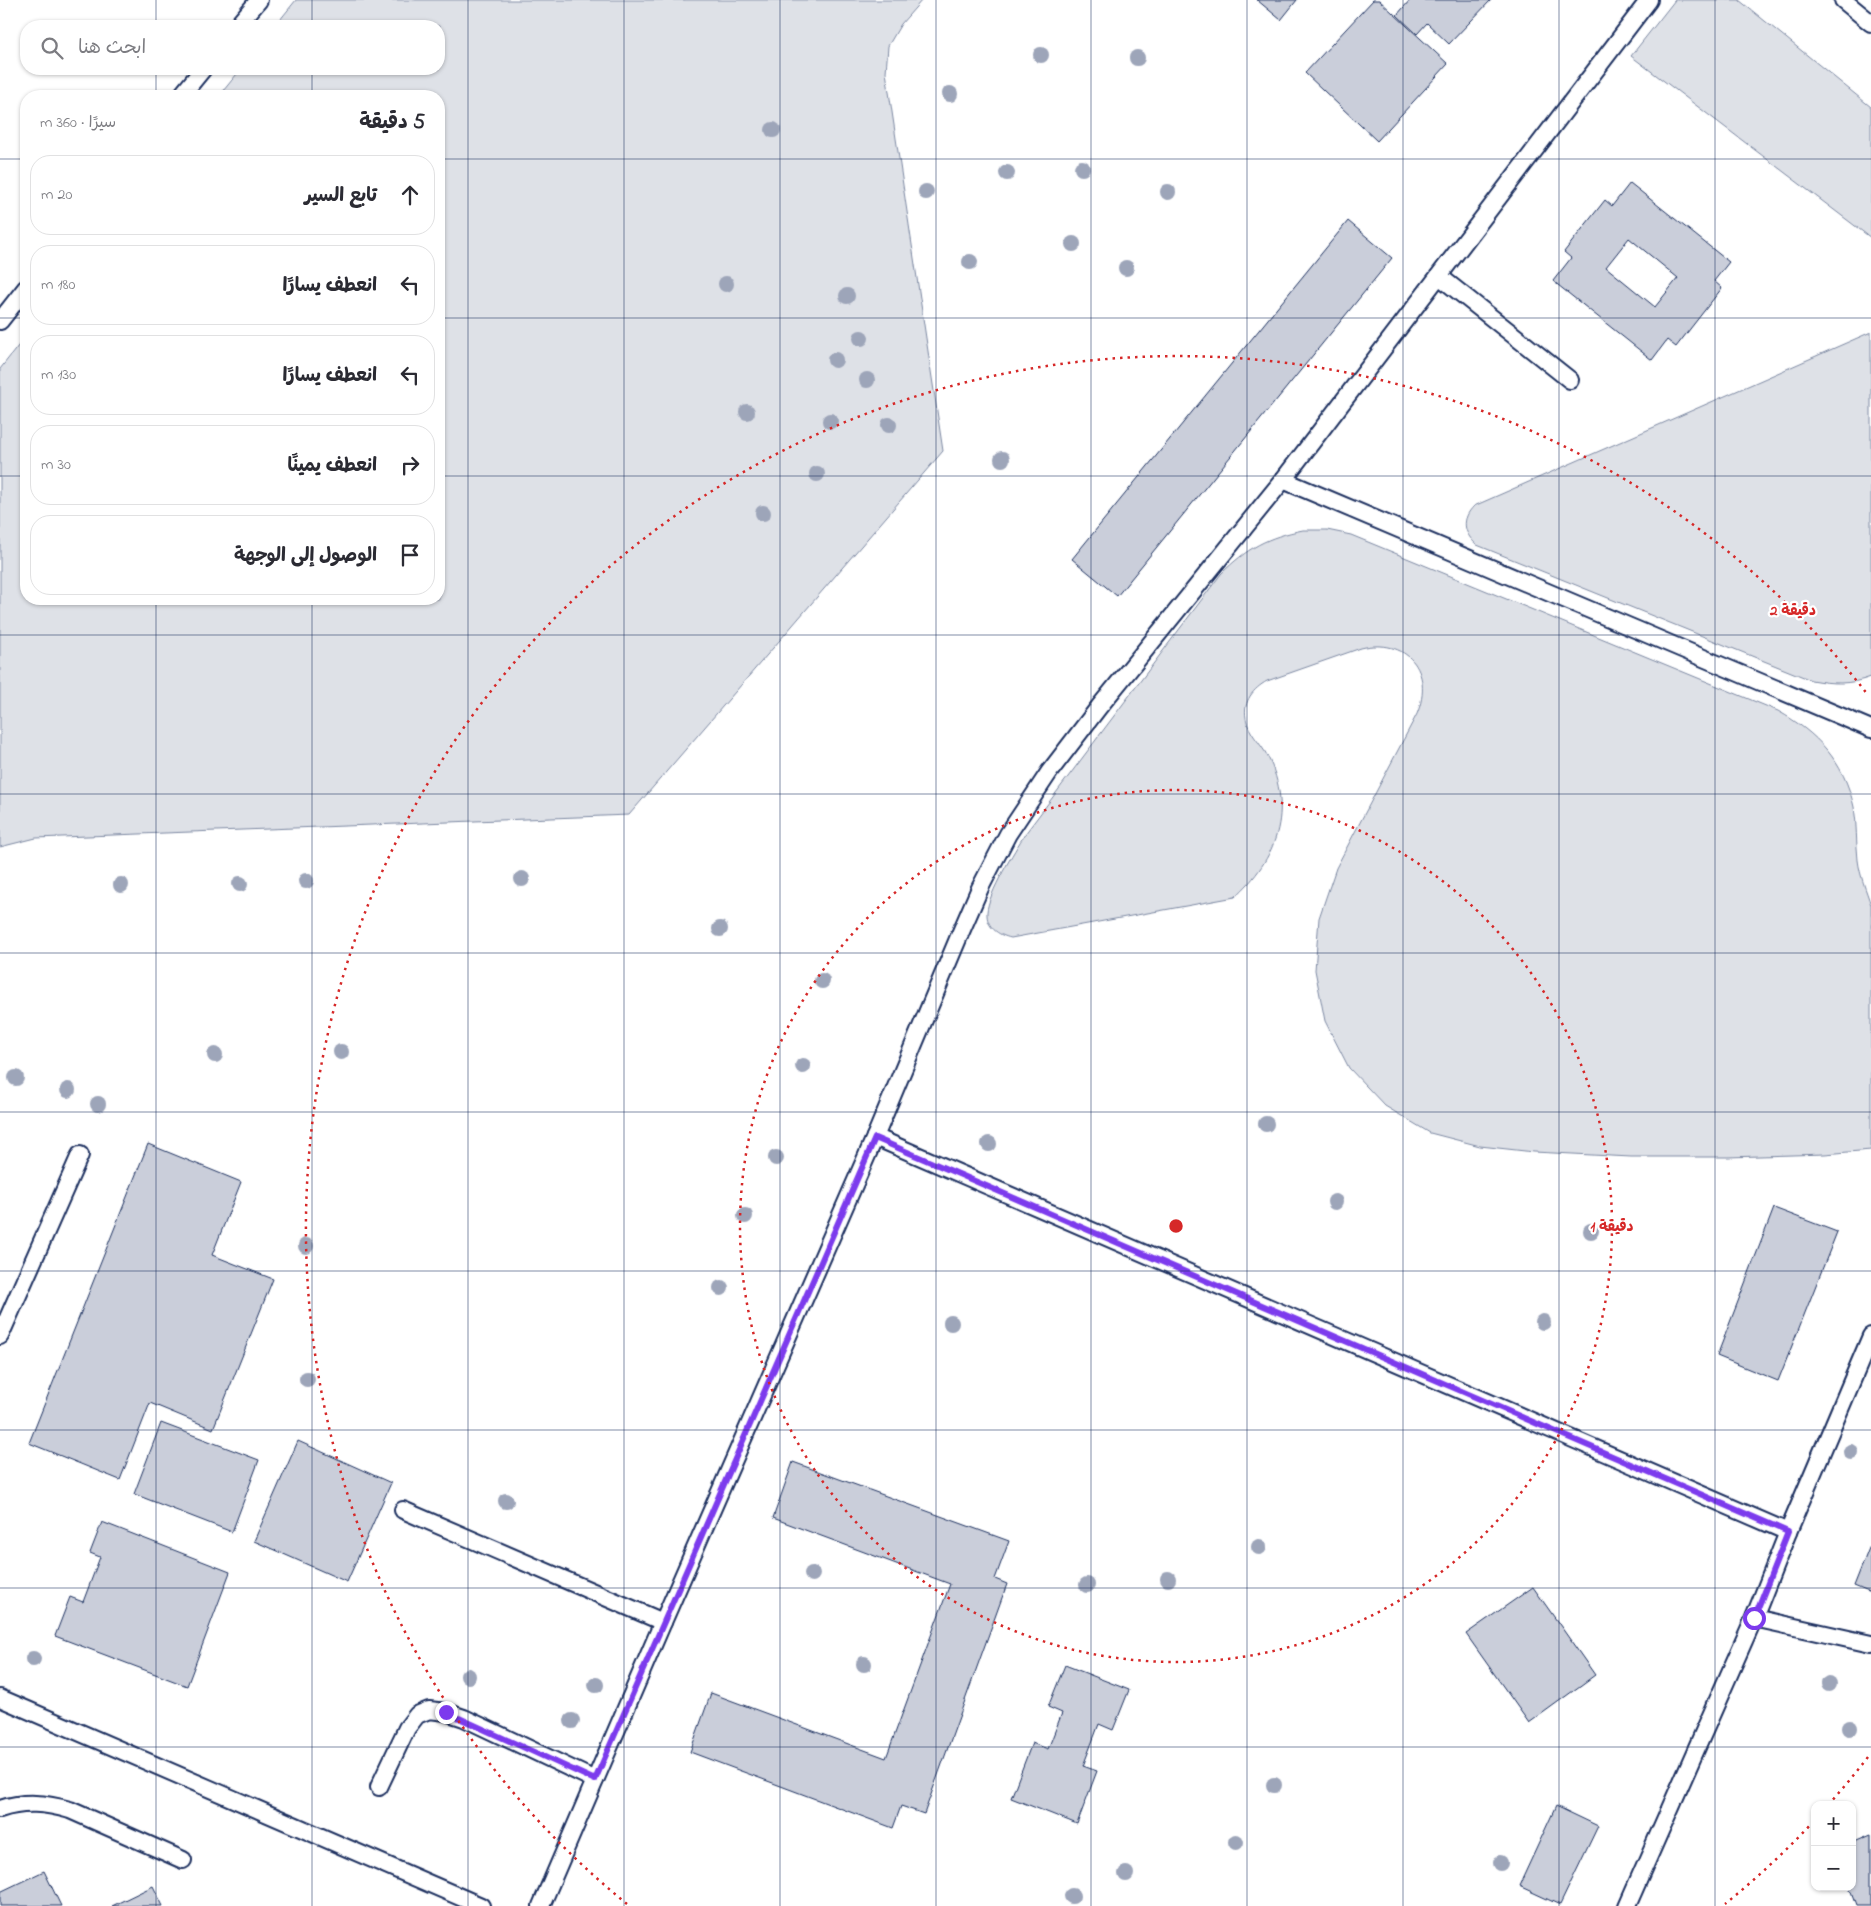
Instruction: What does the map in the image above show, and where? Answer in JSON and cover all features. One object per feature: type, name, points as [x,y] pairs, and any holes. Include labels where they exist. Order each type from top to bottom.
[{"type":"lane","points":[[242,20],[259,0]]},
{"type":"lane","points":[[541,1906],[875,1138],[980,888],[1008,834],[1050,771],[1099,707],[1283,480],[1649,0]]},
{"type":"lane","points":[[1844,0],[1871,23]]},
{"type":"lane","points":[[186,90],[198,75]]},
{"type":"lane","points":[[1439,276],[1570,380]]},
{"type":"lane","points":[[0,321],[20,296]]},
{"type":"lane","points":[[1283,480],[1871,729]]},
{"type":"lane","points":[[875,1138],[1788,1532]]},
{"type":"lane","points":[[0,1336],[80,1155]]},
{"type":"lane","points":[[1627,1906],[1754,1618],[1788,1532],[1871,1336]]},
{"type":"lane","points":[[403,1510],[663,1622]]},
{"type":"lane","points":[[1754,1618],[1871,1644]]},
{"type":"lane","points":[[0,1698],[481,1906]]},
{"type":"lane","points":[[379,1787],[407,1728],[417,1715],[429,1710],[446,1712],[464,1718],[595,1780]]},
{"type":"lane","points":[[0,1808],[32,1803],[53,1805],[70,1810],[183,1860]]},
{"type":"shaded area","points":[[296,0],[922,0],[901,24],[888,46],[886,72],[943,451],[629,815],[36,838],[0,847],[0,369],[20,344],[20,605],[445,605],[445,90],[224,90],[236,75],[445,75],[445,20],[280,20]]},
{"type":"shaded area","points":[[1675,0],[1739,0],[1871,107],[1871,238],[1631,56]]},
{"type":"shaded area","points":[[1871,332],[1871,677],[1841,683],[1811,680],[1477,545],[1466,531],[1467,516],[1474,506]]},
{"type":"shaded area","points":[[1303,530],[1327,530],[1351,535],[1778,711],[1817,739],[1836,762],[1849,791],[1855,813],[1859,866],[1871,905],[1871,1150],[1825,1154],[1728,1157],[1631,1157],[1534,1152],[1480,1146],[1430,1133],[1385,1106],[1349,1068],[1325,1021],[1315,970],[1319,918],[1336,868],[1417,714],[1422,698],[1422,684],[1419,671],[1413,661],[1403,653],[1391,648],[1377,646],[1361,648],[1267,681],[1250,696],[1245,712],[1247,723],[1268,757],[1276,777],[1280,796],[1280,815],[1277,833],[1262,867],[1235,897],[1011,938],[994,930],[987,917],[992,894],[1025,834],[1221,574],[1240,557],[1258,545],[1279,536]]},
{"type":"building","points":[[1257,0],[1297,0],[1281,20]]},
{"type":"building","points":[[1373,0],[1379,0],[1448,64],[1377,141],[1305,73]]},
{"type":"building","points":[[1410,0],[1491,0],[1449,44],[1427,23],[1417,34],[1397,15]]},
{"type":"building","points":[[1630,183],[1729,262],[1714,281],[1722,288],[1676,347],[1667,340],[1652,360],[1553,281],[1571,258],[1564,252],[1605,200],[1612,206]],"holes":[[[1629,238],[1678,278],[1655,307],[1606,267]]]},
{"type":"building","points":[[1348,221],[1392,258],[1117,596],[1072,559]]},
{"type":"building","points":[[148,1144],[241,1182],[212,1255],[273,1279],[213,1429],[150,1403],[120,1480],[29,1443]]},
{"type":"building","points":[[1774,1208],[1837,1232],[1778,1381],[1717,1356]]},
{"type":"building","points":[[161,1423],[259,1460],[232,1532],[134,1494]]},
{"type":"building","points":[[298,1441],[391,1483],[347,1582],[254,1541]]},
{"type":"building","points":[[793,1462],[1009,1541],[995,1579],[1007,1584],[924,1814],[901,1806],[893,1828],[690,1752],[711,1693],[886,1758],[950,1584],[773,1518]]},
{"type":"building","points":[[102,1522],[230,1572],[187,1686],[55,1636],[70,1597],[83,1602],[100,1557],[90,1553]]},
{"type":"building","points":[[1871,1543],[1871,1593],[1854,1586]]},
{"type":"building","points":[[1533,1587],[1595,1675],[1529,1723],[1466,1634]]},
{"type":"building","points":[[1065,1665],[1129,1690],[1113,1730],[1099,1724],[1083,1766],[1097,1771],[1077,1824],[1011,1798],[1032,1743],[1048,1749],[1062,1713],[1048,1707]]},
{"type":"building","points":[[1556,1806],[1598,1826],[1560,1905],[1519,1886]]},
{"type":"building","points":[[1871,1834],[1871,1906],[1856,1906],[1850,1891],[1856,1891],[1856,1840]]},
{"type":"building","points":[[44,1871],[61,1906],[0,1906],[0,1892]]},
{"type":"building","points":[[153,1886],[163,1906],[112,1906]]},
{"type":"route","points":[[446,1712],[464,1718],[595,1780],[875,1138],[1788,1532],[1754,1618]]}]
